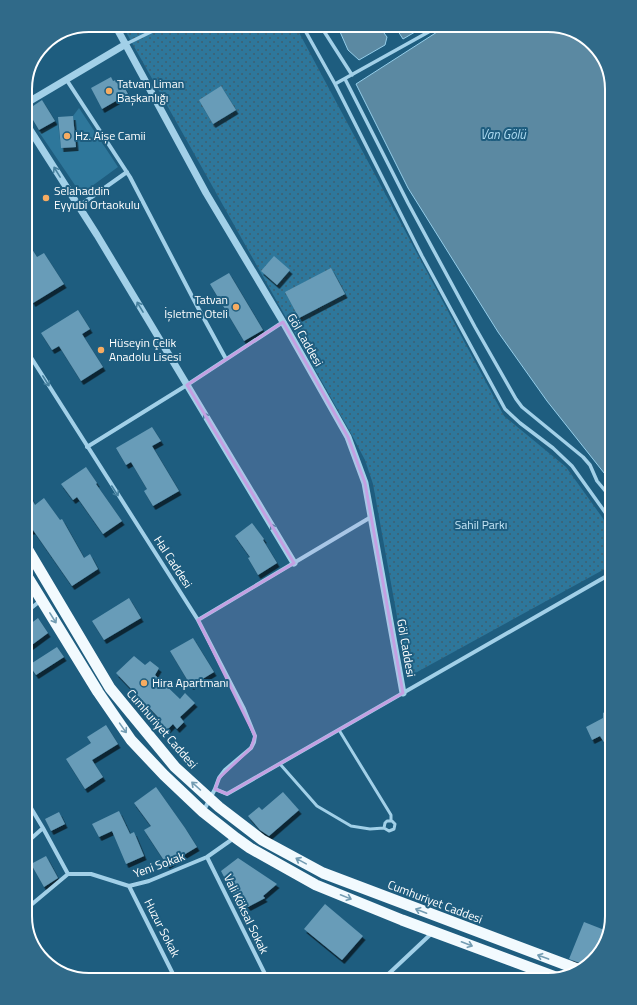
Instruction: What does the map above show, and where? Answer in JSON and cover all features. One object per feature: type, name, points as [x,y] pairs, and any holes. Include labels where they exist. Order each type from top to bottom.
[{"type":"highway","name":"Cumhuriyet Caddesi","points":[[32,557],[110,688],[175,767],[210,800],[262,840],[323,873],[573,967]]},
{"type":"highway","points":[[32,585],[98,692],[131,740],[203,812],[236,838],[250,848],[316,885],[546,973]]},
{"type":"street","name":"Göl Caddesi","points":[[119,32],[206,193],[283,322],[348,437],[366,483],[403,693]]},
{"type":"street","points":[[32,100],[126,44],[151,32]]},
{"type":"street","points":[[306,32],[335,84],[422,256],[506,409],[520,423],[572,466],[605,512]]},
{"type":"street","points":[[324,32],[352,75]]},
{"type":"street","points":[[335,84],[429,32]]},
{"type":"street","points":[[346,78],[408,203],[516,399],[522,407],[582,456],[590,465],[598,481],[605,490]]},
{"type":"street","points":[[66,79],[127,172],[226,359]]},
{"type":"street","points":[[32,133],[78,206],[294,563]]},
{"type":"street","points":[[78,206],[127,172]]},
{"type":"street","points":[[87,447],[187,385],[283,322]]},
{"type":"street","name":"Hal Caddesi","points":[[32,359],[198,620],[244,709],[255,736],[251,748],[225,770],[219,778],[210,800],[203,812]]},
{"type":"street","points":[[198,620],[372,517]]},
{"type":"street","points":[[215,789],[227,794],[605,577]]},
{"type":"street","points":[[32,607],[41,600]]},
{"type":"street","points":[[32,809],[44,828],[68,874],[32,904]]},
{"type":"street","points":[[32,838],[44,828]]},
{"type":"street","name":"Yeni Sokak","points":[[68,874],[91,874],[129,886],[149,881],[206,857],[236,838]]},
{"type":"street","name":"Vali Köksal Sokak","points":[[206,857],[264,973]]},
{"type":"street","name":"Huzur Sokak","points":[[129,886],[172,973]]},
{"type":"street","points":[[389,973],[433,931]]},
{"type":"street","points":[[528,966],[532,973]]},
{"type":"lane","points":[[280,764],[317,806],[351,826],[370,830],[384,828],[387,831],[393,830],[395,824],[391,820],[391,815],[339,730]]},
{"type":"lane","points":[[384,828],[386,822],[391,820]]},
{"type":"highlighted area","points":[[283,322],[348,437],[365,483],[403,693],[227,794],[215,789],[219,778],[251,748],[255,736],[198,620],[294,563],[187,385]]},
{"type":"green space","name":"Sahil Parkı","points":[[126,32],[299,32],[504,416],[566,467],[605,521],[605,569],[408,677],[373,484],[365,460]]},
{"type":"green space","points":[[79,108],[118,167],[81,194],[39,132],[58,124],[61,148],[76,147],[73,116]]},
{"type":"water","points":[[340,32],[383,32],[387,37],[385,45],[359,60],[348,50]]},
{"type":"water","points":[[398,32],[415,32],[403,39]]},
{"type":"water","name":"Van Gölü","points":[[437,32],[559,33],[580,42],[595,57],[602,71],[605,89],[605,474],[547,401],[498,332],[408,188],[356,84]]},
{"type":"building","name":"Tatvan Liman Başkanlığı","points":[[111,77],[113,81],[116,80],[119,87],[123,85],[128,94],[102,109],[91,88]]},
{"type":"building","points":[[221,86],[236,110],[213,124],[199,100]]},
{"type":"building","points":[[42,100],[55,121],[39,130],[32,118],[32,107]]},
{"type":"building","name":"Hz. Aişe Camii","points":[[73,116],[76,147],[61,148],[58,117]]},
{"type":"building","points":[[32,249],[37,257],[44,253],[64,284],[33,303]]},
{"type":"building","points":[[274,256],[290,270],[277,285],[261,271]]},
{"type":"building","points":[[331,268],[345,294],[299,318],[285,292]]},
{"type":"building","name":"Tatvan İşletme Oteli","points":[[229,273],[263,330],[244,341],[210,284]]},
{"type":"building","points":[[78,310],[90,329],[82,334],[103,367],[81,381],[59,346],[52,350],[41,333]]},
{"type":"building","points":[[152,427],[161,441],[152,446],[179,491],[153,506],[144,491],[147,489],[131,462],[126,465],[116,448]]},
{"type":"building","points":[[86,467],[122,521],[103,534],[77,497],[73,500],[61,484]]},
{"type":"building","points":[[44,498],[60,520],[62,519],[84,558],[90,554],[98,569],[72,586],[33,530],[32,499],[35,505]]},
{"type":"building","points":[[252,523],[264,539],[263,540],[277,563],[258,575],[248,558],[250,557],[235,536]]},
{"type":"building","points":[[129,598],[141,618],[104,640],[92,621]]},
{"type":"building","points":[[38,618],[48,633],[32,645],[32,623]]},
{"type":"building","points":[[193,638],[214,672],[191,686],[170,651]]},
{"type":"building","points":[[57,647],[64,657],[36,675],[32,669],[32,663]]},
{"type":"building","name":"Hira Apartmanı","points":[[134,656],[145,665],[150,661],[159,668],[155,675],[180,699],[185,693],[195,703],[180,717],[184,722],[177,729],[173,724],[167,730],[157,720],[159,718],[116,673]]},
{"type":"building","points":[[605,712],[605,744],[600,736],[592,740],[586,727],[603,718],[603,713]]},
{"type":"building","points":[[106,725],[118,744],[92,760],[103,777],[85,789],[66,759],[91,743],[87,737]]},
{"type":"building","points":[[156,787],[197,847],[167,865],[144,830],[151,826],[134,803]]},
{"type":"building","points":[[283,792],[299,810],[269,836],[260,830],[248,816],[259,807],[262,810]]},
{"type":"building","points":[[119,811],[130,834],[134,832],[144,856],[126,864],[112,831],[99,837],[92,824]]},
{"type":"building","points":[[59,812],[65,824],[51,831],[45,819]]},
{"type":"building","points":[[46,856],[58,878],[44,887],[32,863]]},
{"type":"building","points":[[238,858],[277,884],[263,896],[265,898],[248,907],[245,903],[239,906],[221,871]]},
{"type":"building","points":[[325,904],[363,936],[342,960],[304,929]]},
{"type":"building","points":[[584,922],[603,930],[595,948],[585,959],[580,963],[569,959]]},
{"type":"place","name":"Tatvan Liman Başkanlığı","points":[[109,91]]},
{"type":"place","name":"Hz. Aişe Camii","points":[[67,136]]},
{"type":"place","name":"Selahaddin Eyyubi Ortaokulu","points":[[46,198]]},
{"type":"place","name":"Tatvan İşletme Oteli","points":[[236,307]]},
{"type":"place","name":"Hüseyin Çelik Anadolu Lisesi","points":[[101,350]]},
{"type":"place","name":"Hira Apartmanı","points":[[144,683]]}]
